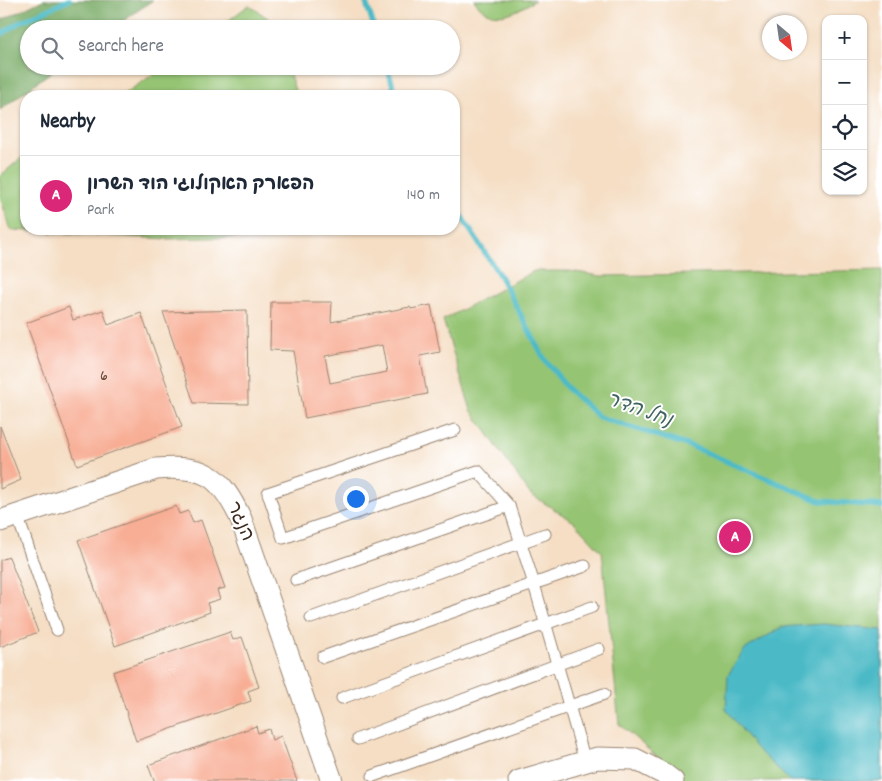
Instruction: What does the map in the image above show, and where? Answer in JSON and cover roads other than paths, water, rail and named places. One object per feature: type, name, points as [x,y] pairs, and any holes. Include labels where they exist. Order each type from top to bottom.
[{"type":"street","name":"הנגר","points":[[8,518],[156,469],[177,468],[195,470],[216,480],[231,500],[241,519],[332,781]]},
{"type":"street","points":[[519,781],[597,758],[635,759],[664,774],[673,781]]},
{"type":"lane","points":[[456,430],[268,494],[283,538],[478,471],[509,506],[546,624],[585,761]]},
{"type":"lane","points":[[296,580],[509,506]]},
{"type":"lane","points":[[8,518],[57,630]]},
{"type":"lane","points":[[311,618],[545,534]]},
{"type":"lane","points":[[323,657],[585,566]]},
{"type":"lane","points":[[342,698],[592,607]]},
{"type":"lane","points":[[358,739],[599,649]]},
{"type":"lane","points":[[372,776],[604,694]]},
{"type":"water","points":[[823,624],[882,630],[882,781],[790,781],[755,747],[726,709],[728,675],[744,650],[782,627]]},
{"type":"waterway","points":[[24,20],[69,0]]},
{"type":"waterway","name":"נחל הדר","points":[[365,0],[372,20]]},
{"type":"waterway","points":[[0,35],[20,22]]},
{"type":"waterway","name":"נחל הדר","points":[[390,75],[394,90]]},
{"type":"waterway","name":"נחל הדר","points":[[460,214],[500,276],[545,360],[569,390],[599,417],[693,447],[820,501],[882,506]]},
{"type":"place","name":"הפארק האקולוגי הוד השרון","points":[[735,537]]}]
